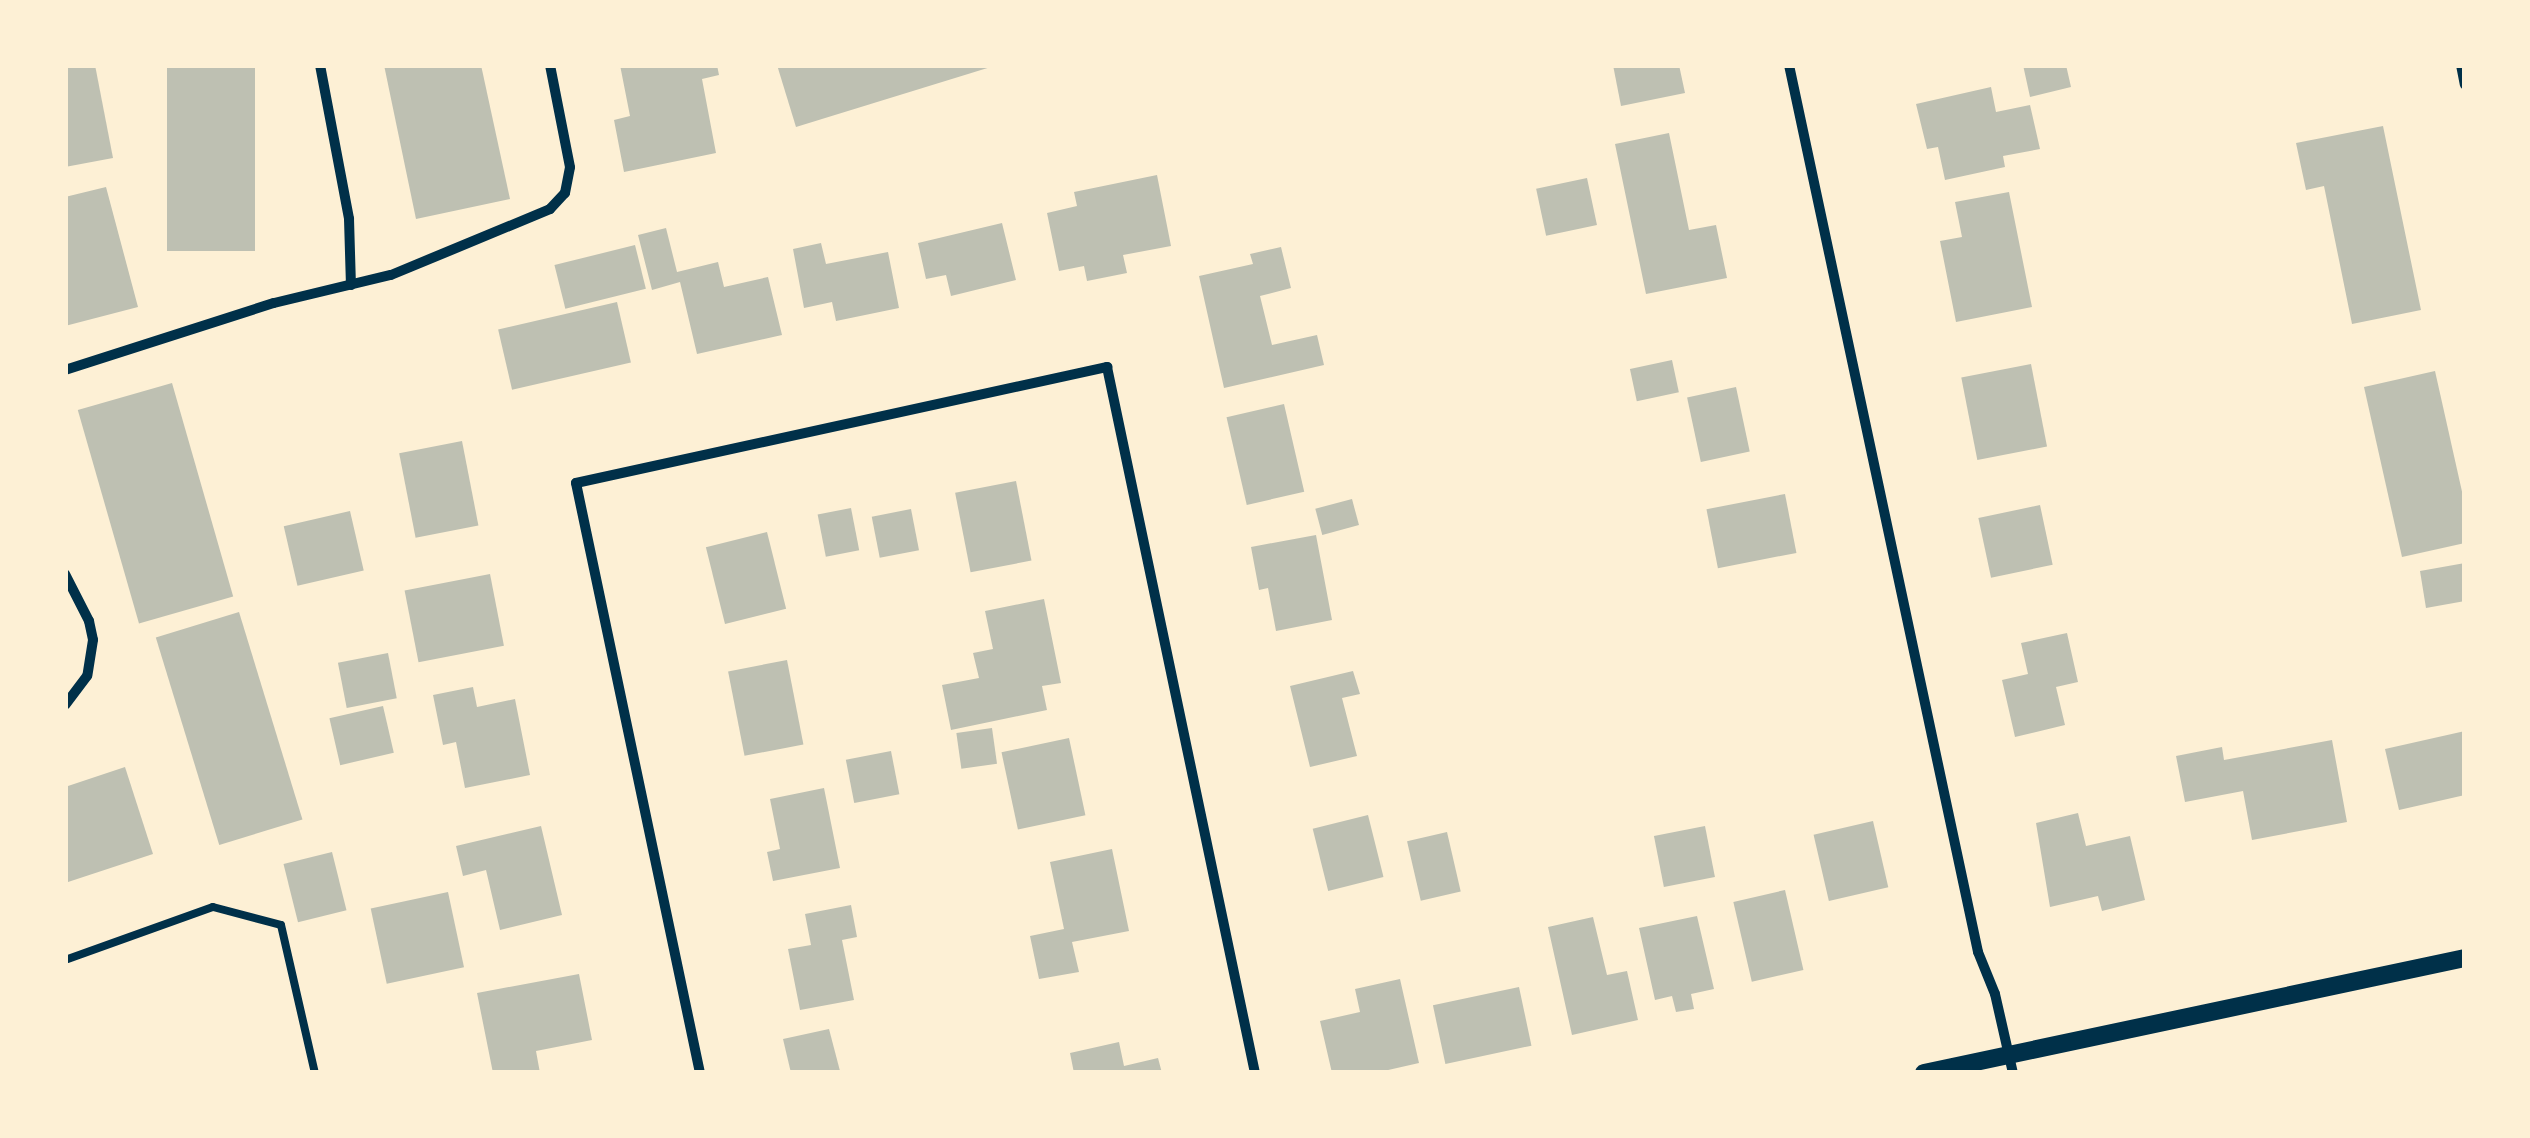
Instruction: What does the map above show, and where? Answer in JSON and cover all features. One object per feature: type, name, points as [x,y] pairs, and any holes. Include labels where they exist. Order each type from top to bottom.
[{"type":"street","points":[[320,65],[349,220],[351,284]]},
{"type":"street","points":[[65,370],[274,303],[390,275],[550,209],[565,193],[570,167],[550,65]]},
{"type":"street","points":[[1789,65],[1978,952],[1995,994],[2011,1064]]},
{"type":"street","points":[[2461,65],[2465,85]]},
{"type":"street","points":[[700,1073],[576,482],[1107,367],[1255,1073]]},
{"type":"street","points":[[65,574],[90,621],[93,640],[87,676],[65,705]]},
{"type":"street","points":[[1924,1073],[2011,1064],[2465,958]]},
{"type":"lane","points":[[65,960],[213,908],[280,926],[315,1073]]},
{"type":"building","points":[[65,65],[95,65],[113,158],[65,167]]},
{"type":"building","points":[[167,65],[255,65],[255,251],[167,251]]},
{"type":"building","points":[[384,65],[481,65],[510,199],[416,219]]},
{"type":"building","points":[[620,65],[717,65],[719,75],[702,79],[716,153],[624,172],[614,120],[630,116]]},
{"type":"building","points":[[777,65],[994,65],[994,66],[796,127]]},
{"type":"building","points":[[1613,65],[1679,65],[1685,93],[1621,106]]},
{"type":"building","points":[[2023,65],[2066,65],[2071,87],[2030,97]]},
{"type":"building","points":[[1991,87],[1996,112],[2030,105],[2040,149],[2003,156],[2005,167],[1945,180],[1938,147],[1927,149],[1916,104]]},
{"type":"building","points":[[2383,126],[2421,310],[2352,324],[2324,186],[2306,190],[2296,143]]},
{"type":"building","points":[[1669,133],[1689,230],[1716,225],[1727,278],[1646,294],[1615,144]]},
{"type":"building","points":[[1157,175],[1171,246],[1123,255],[1127,273],[1087,281],[1084,266],[1059,271],[1047,213],[1077,206],[1074,192]]},
{"type":"building","points":[[1587,178],[1597,225],[1546,236],[1536,189]]},
{"type":"building","points":[[106,187],[138,307],[65,326],[65,197]]},
{"type":"building","points":[[2009,192],[2032,307],[1956,322],[1940,241],[1962,237],[1955,202]]},
{"type":"building","points":[[1002,223],[1016,280],[951,296],[946,275],[926,279],[918,243]]},
{"type":"building","points":[[666,228],[677,272],[718,262],[724,287],[768,277],[782,335],[697,354],[680,282],[652,290],[638,235]]},
{"type":"building","points":[[821,243],[826,264],[888,252],[899,308],[836,321],[832,302],[804,308],[793,249]]},
{"type":"building","points":[[635,245],[646,289],[565,309],[554,265]]},
{"type":"building","points":[[1281,247],[1291,288],[1260,296],[1272,345],[1317,335],[1324,365],[1224,388],[1199,276],[1253,264],[1250,254]]},
{"type":"building","points":[[617,302],[631,362],[512,390],[498,329]]},
{"type":"building","points":[[1672,360],[1679,392],[1637,401],[1630,369]]},
{"type":"building","points":[[2031,364],[2047,446],[1977,460],[1961,378]]},
{"type":"building","points":[[2435,371],[2465,505],[2465,543],[2402,557],[2364,387]]},
{"type":"building","points":[[172,383],[233,596],[139,623],[78,410]]},
{"type":"building","points":[[1736,387],[1750,452],[1701,462],[1687,397]]},
{"type":"building","points":[[1284,404],[1304,492],[1247,505],[1227,417]]},
{"type":"building","points":[[462,441],[478,525],[416,538],[399,453]]},
{"type":"building","points":[[1016,481],[1031,561],[971,572],[955,493]]},
{"type":"building","points":[[1785,494],[1796,553],[1718,568],[1706,509]]},
{"type":"building","points":[[1352,499],[1359,525],[1322,535],[1315,509]]},
{"type":"building","points":[[2040,505],[2053,565],[1991,578],[1978,518]]},
{"type":"building","points":[[851,508],[859,550],[826,557],[818,514]]},
{"type":"building","points":[[911,509],[919,550],[880,558],[872,517]]},
{"type":"building","points":[[350,511],[364,570],[297,586],[284,526]]},
{"type":"building","points":[[767,532],[786,609],[725,624],[706,547]]},
{"type":"building","points":[[1316,535],[1332,620],[1276,631],[1268,588],[1259,590],[1251,547]]},
{"type":"building","points":[[2465,563],[2465,601],[2426,608],[2420,571]]},
{"type":"building","points":[[490,574],[504,646],[419,662],[405,591]]},
{"type":"building","points":[[1044,599],[1061,683],[1042,686],[1047,710],[951,730],[942,685],[979,678],[973,653],[993,649],[985,611]]},
{"type":"building","points":[[239,612],[302,820],[219,845],[156,637]]},
{"type":"building","points":[[2067,633],[2078,682],[2056,687],[2065,725],[2015,737],[2002,680],[2028,674],[2021,643]]},
{"type":"building","points":[[388,653],[397,698],[347,708],[338,663]]},
{"type":"building","points":[[787,660],[803,744],[745,756],[728,671]]},
{"type":"building","points":[[1353,671],[1360,694],[1342,698],[1357,756],[1310,767],[1290,686]]},
{"type":"building","points":[[473,687],[477,707],[515,699],[530,775],[465,788],[456,742],[443,745],[433,695]]},
{"type":"building","points":[[383,706],[394,753],[340,765],[329,718]]},
{"type":"building","points":[[992,728],[997,764],[961,769],[956,733]]},
{"type":"building","points":[[2465,731],[2465,795],[2399,810],[2385,749]]},
{"type":"building","points":[[1069,738],[1085,815],[1018,830],[1002,752]]},
{"type":"building","points":[[2332,740],[2347,822],[2252,840],[2243,791],[2185,802],[2176,756],[2222,747],[2224,760]]},
{"type":"building","points":[[891,751],[899,794],[854,803],[846,760]]},
{"type":"building","points":[[125,767],[153,854],[65,883],[65,787]]},
{"type":"building","points":[[824,788],[840,868],[773,881],[767,852],[780,849],[770,799]]},
{"type":"building","points":[[2078,813],[2086,846],[2130,836],[2145,900],[2102,911],[2098,896],[2050,907],[2036,823]]},
{"type":"building","points":[[1368,815],[1383,877],[1328,891],[1313,829]]},
{"type":"building","points":[[1873,821],[1888,887],[1829,901],[1814,835]]},
{"type":"building","points":[[541,826],[562,915],[500,930],[486,870],[463,876],[456,846]]},
{"type":"building","points":[[1705,826],[1715,877],[1664,887],[1654,836]]},
{"type":"building","points":[[1447,832],[1461,891],[1421,901],[1407,841]]},
{"type":"building","points":[[1112,849],[1129,931],[1072,942],[1079,972],[1039,979],[1030,936],[1064,929],[1050,862]]},
{"type":"building","points":[[332,852],[347,910],[298,922],[283,864]]},
{"type":"building","points":[[1785,890],[1803,970],[1752,982],[1733,902]]},
{"type":"building","points":[[448,892],[464,967],[387,984],[371,908]]},
{"type":"building","points":[[851,905],[857,937],[842,940],[854,1000],[800,1010],[788,949],[811,945],[805,914]]},
{"type":"building","points":[[1697,916],[1714,989],[1691,994],[1694,1009],[1676,1012],[1672,996],[1655,1000],[1639,928]]},
{"type":"building","points":[[1593,917],[1607,975],[1627,971],[1638,1020],[1572,1035],[1548,927]]},
{"type":"building","points":[[579,974],[592,1040],[536,1051],[540,1073],[493,1073],[477,993]]},
{"type":"building","points":[[1400,979],[1419,1063],[1375,1073],[1332,1073],[1320,1021],[1360,1012],[1355,989]]},
{"type":"building","points":[[1519,987],[1531,1046],[1445,1064],[1433,1005]]},
{"type":"building","points":[[829,1029],[840,1071],[791,1073],[783,1039]]},
{"type":"building","points":[[1119,1042],[1124,1066],[1158,1058],[1162,1073],[1074,1073],[1070,1053]]}]
